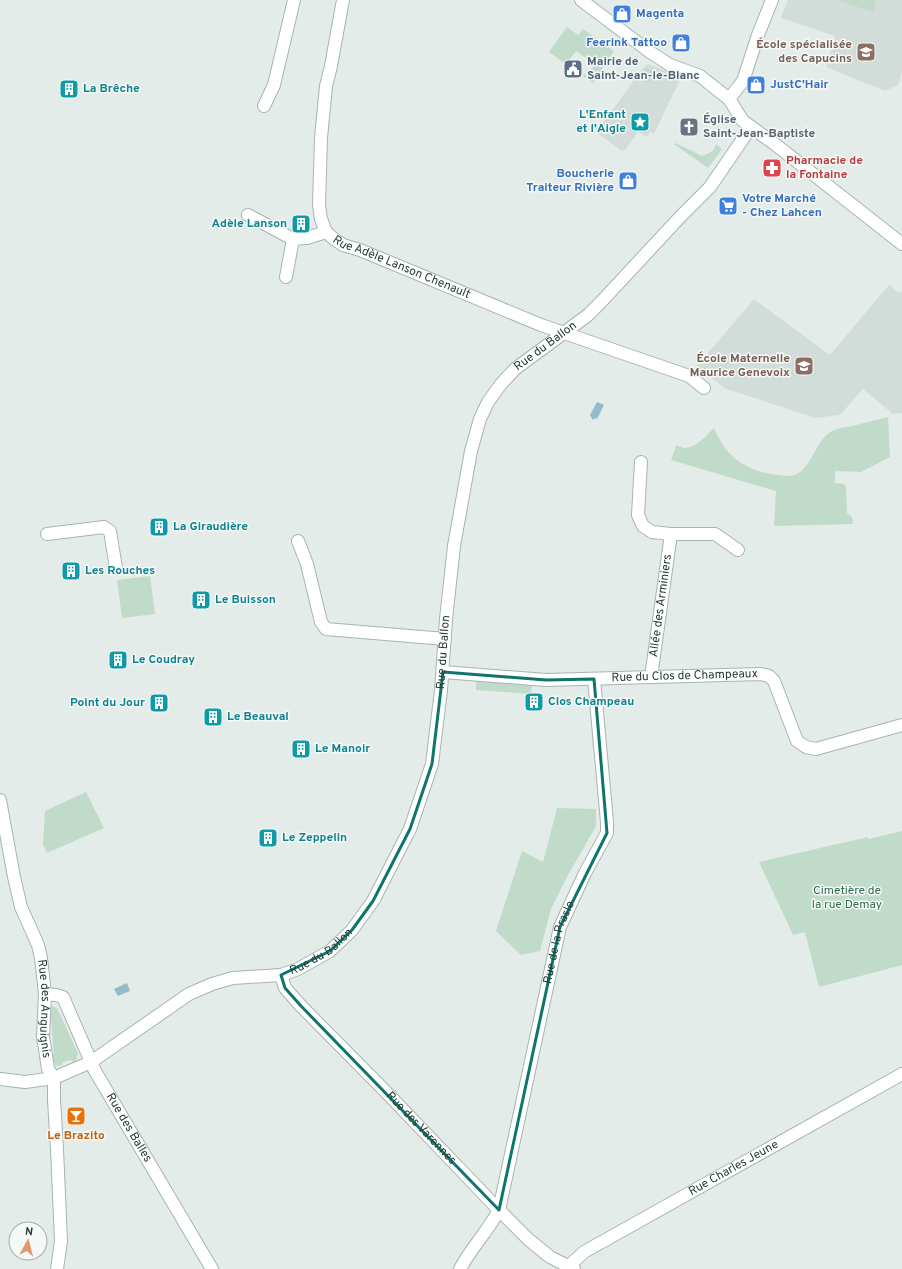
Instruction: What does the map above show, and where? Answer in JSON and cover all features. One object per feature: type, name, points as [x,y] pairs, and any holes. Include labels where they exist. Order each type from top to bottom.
[{"type":"street","points":[[264,106],[274,85],[294,0]]},
{"type":"street","name":"Rue Adèle Lanson Chenault","points":[[343,0],[326,86],[321,138],[318,205],[321,220],[326,232],[343,245],[360,250],[541,325],[689,376],[704,388]]},
{"type":"street","points":[[580,0],[670,65],[700,76],[730,99],[743,121],[776,145],[902,244]]},
{"type":"street","points":[[730,99],[743,81],[758,35],[772,0]]},
{"type":"street","name":"Rue du Ballon","points":[[0,1079],[25,1082],[54,1078],[92,1062],[189,994],[212,984],[233,978],[281,975],[298,969],[330,951],[352,930],[374,901],[410,828],[432,764],[443,672],[454,546],[471,451],[480,419],[488,402],[501,384],[515,369],[588,315],[601,302],[710,187],[751,127]]},
{"type":"street","points":[[248,214],[293,239],[307,238],[326,232]]},
{"type":"street","points":[[286,277],[293,239]]},
{"type":"street","points":[[641,462],[638,515],[643,526],[652,532],[671,534],[715,534],[738,550]]},
{"type":"street","points":[[47,534],[104,527],[110,531],[116,568]]},
{"type":"street","name":"Allée des Arminiers","points":[[651,677],[671,534]]},
{"type":"street","points":[[298,541],[307,564],[321,622],[326,629],[445,639]]},
{"type":"street","name":"Rue du Clos de Champeaux","points":[[443,672],[546,680],[762,674],[769,676],[774,681],[797,741],[806,747],[816,749],[902,725]]},
{"type":"street","name":"Rue de la Prasle","points":[[460,1269],[465,1259],[492,1223],[499,1210],[560,927],[585,873],[606,834],[607,822],[594,679]]},
{"type":"street","name":"Rue des Anguignis","points":[[0,800],[21,907],[38,945],[41,958],[45,994],[45,1049],[48,1069],[54,1078],[54,1100],[58,1149],[61,1242],[57,1269]]},
{"type":"street","name":"Rue des Varennes","points":[[281,975],[285,988],[301,1006],[388,1093],[499,1210],[534,1244],[550,1257],[572,1268]]},
{"type":"street","name":"Rue des Balles","points":[[45,994],[63,997],[92,1062],[212,1269]]},
{"type":"street","name":"Rue Charles Jeune","points":[[572,1268],[584,1252],[902,1074]]},
{"type":"highlighted area","points":[[443,672],[546,680],[594,679],[607,833],[560,927],[499,1210],[301,1006],[285,988],[281,975],[330,951],[352,930],[373,901],[410,829],[432,764]]},
{"type":"shaded area","name":"École spécialisée des Capucins","points":[[788,0],[902,0],[902,72],[898,85],[885,91],[826,67],[835,36],[781,18]]},
{"type":"shaded area","points":[[648,64],[681,77],[654,134],[650,132],[647,137],[638,132],[625,150],[621,150],[598,134],[597,131],[643,68]]},
{"type":"shaded area","points":[[889,285],[899,293],[902,290],[902,413],[893,414],[863,389],[840,415],[815,418],[724,388],[697,366],[754,299],[830,355]]},
{"type":"green space","points":[[837,0],[876,0],[873,12]]},
{"type":"green space","points":[[567,27],[578,35],[583,29],[614,51],[593,83],[583,76],[584,74],[587,76],[595,64],[576,51],[566,64],[549,52]]},
{"type":"green space","points":[[647,69],[656,71],[648,83],[640,77]]},
{"type":"green space","points":[[675,143],[702,156],[713,151],[716,144],[722,149],[708,168],[674,144]]},
{"type":"green space","points":[[888,417],[890,457],[861,472],[835,471],[835,483],[844,484],[846,486],[847,513],[852,517],[853,524],[774,526],[776,491],[671,460],[676,446],[685,448],[694,445],[714,428],[725,448],[739,462],[757,471],[784,476],[793,475],[798,474],[805,468],[828,433],[840,428]]},
{"type":"green space","points":[[150,576],[155,614],[122,618],[117,580]]},
{"type":"green space","points":[[480,681],[532,685],[531,694],[476,690],[476,682]]},
{"type":"green space","points":[[86,792],[104,828],[47,853],[43,844],[45,811]]},
{"type":"green space","points":[[557,808],[596,809],[596,826],[551,909],[540,951],[521,955],[496,931],[522,851],[543,862]]},
{"type":"green space","name":"Cimetière de la rue Demay","points":[[902,831],[902,965],[819,987],[805,932],[793,935],[759,862],[868,837],[869,839]]},
{"type":"green space","points":[[52,1006],[57,1008],[78,1053],[76,1061],[73,1062],[71,1060],[63,1062],[62,1065],[59,1066],[52,1064],[50,1056],[54,1054],[50,1009]]},
{"type":"water","points":[[597,402],[604,405],[597,419],[596,418],[593,420],[590,415]]},
{"type":"water","points":[[127,983],[130,991],[118,996],[114,989]]},
{"type":"place","name":"Magenta","points":[[622,14]]},
{"type":"place","name":"Feerink Tattoo","points":[[681,43]]},
{"type":"place","name":"École spécialisée des Capucins","points":[[866,52]]},
{"type":"place","name":"Mairie de Saint-Jean-le-Blanc","points":[[573,69]]},
{"type":"place","name":"JustC'Hair","points":[[756,85]]},
{"type":"place","name":"La Brêche","points":[[69,89]]},
{"type":"place","name":"L'Enfant et l'Aigle","points":[[640,122]]},
{"type":"place","name":"Église Saint-Jean-Baptiste","points":[[689,127]]},
{"type":"place","name":"Pharmacie de la Fontaine","points":[[772,168]]},
{"type":"place","name":"Boucherie Traiteur Rivière","points":[[628,181]]},
{"type":"place","name":"Votre Marché - Chez Lahcen","points":[[728,206]]},
{"type":"place","name":"Adèle Lanson","points":[[301,224]]},
{"type":"place","name":"École Maternelle Maurice Genevoix","points":[[804,366]]},
{"type":"place","name":"La Giraudière","points":[[159,527]]},
{"type":"place","name":"Les Rouches","points":[[71,571]]},
{"type":"place","name":"Le Buisson","points":[[201,600]]},
{"type":"place","name":"Le Coudray","points":[[118,660]]},
{"type":"place","name":"Clos Champeau","points":[[534,702]]},
{"type":"place","name":"Point du Jour","points":[[159,703]]},
{"type":"place","name":"Le Beauval","points":[[213,717]]},
{"type":"place","name":"Le Manoir","points":[[301,749]]},
{"type":"place","name":"Le Zeppelin","points":[[268,838]]},
{"type":"place","name":"Le Brazito","points":[[76,1116]]}]
